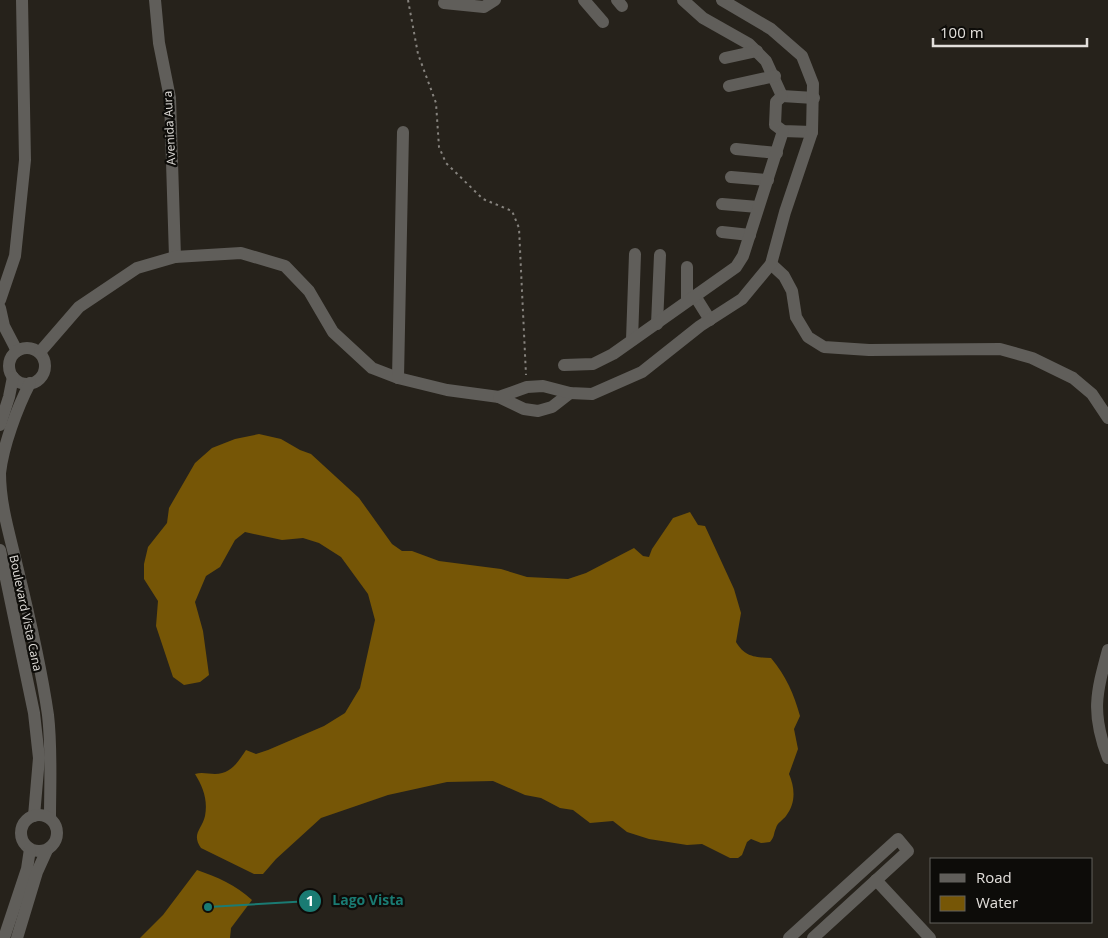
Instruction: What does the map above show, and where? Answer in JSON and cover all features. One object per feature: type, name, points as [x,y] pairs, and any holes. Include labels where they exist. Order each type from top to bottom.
[{"type":"street","points":[[0,300],[15,256],[25,160],[22,0]]},
{"type":"street","name":"Avenida Aura","points":[[155,0],[159,43],[170,98],[175,258]]},
{"type":"street","points":[[444,3],[484,7],[495,0]]},
{"type":"street","points":[[584,0],[603,22]]},
{"type":"street","points":[[683,0],[703,18],[749,44],[766,61],[775,76],[782,96]]},
{"type":"street","points":[[499,397],[527,386],[544,386],[570,393],[592,394],[642,372],[710,320],[742,299],[771,264],[785,212],[812,132],[814,98],[812,84],[802,56],[771,29],[722,0]]},
{"type":"street","points":[[725,58],[757,52]]},
{"type":"street","points":[[729,86],[775,76]]},
{"type":"street","points":[[812,132],[783,131],[775,125],[774,114],[776,102],[782,96],[814,98]]},
{"type":"street","points":[[564,365],[593,364],[613,354],[736,267],[743,256],[783,131]]},
{"type":"street","points":[[398,378],[403,132]]},
{"type":"street","points":[[736,149],[777,153]]},
{"type":"street","points":[[732,177],[768,180]]},
{"type":"street","points":[[722,204],[758,208]]},
{"type":"street","points":[[722,232],[750,235]]},
{"type":"street","points":[[40,352],[79,307],[137,268],[175,258],[241,253],[285,266],[309,291],[333,332],[352,352],[372,368],[398,378],[447,390],[499,397],[524,409],[538,411],[552,408],[570,393]]},
{"type":"street","points":[[632,340],[635,254]]},
{"type":"street","points":[[657,324],[660,255]]},
{"type":"street","points":[[771,264],[784,276],[792,291],[796,317],[808,337],[824,347],[869,350],[1000,350],[1032,358],[1072,378],[1092,394],[1108,418]]},
{"type":"street","points":[[687,267],[691,298],[710,320]]},
{"type":"street","points":[[0,308],[4,326],[17,350]]},
{"type":"street","points":[[0,425],[13,377],[9,366],[13,355],[17,350],[29,347],[40,352],[45,362],[43,374],[40,378],[30,384],[20,382],[13,377]]},
{"type":"street","name":"Boulevard Vista Cana","points":[[30,384],[20,401],[5,453],[0,473],[0,500],[17,569],[48,715],[51,760],[50,818]]},
{"type":"street","name":"Boulevard Vista Cana","points":[[0,550],[34,713],[39,758],[34,816]]},
{"type":"street","points":[[1108,650],[1098,686],[1096,712],[1108,758]]},
{"type":"street","points":[[17,938],[38,872],[47,850],[55,842],[58,831],[50,818],[39,815],[34,816],[24,823],[21,834],[25,845],[35,851],[47,850]]},
{"type":"street","points":[[789,938],[807,921],[898,839],[908,852],[817,936],[807,921]]},
{"type":"street","points":[[4,938],[26,868],[30,848]]},
{"type":"street","points":[[876,880],[930,938]]},
{"type":"path","points":[[408,0],[418,54],[436,103],[439,147],[446,163],[482,200],[512,211],[519,228],[527,386]]},
{"type":"water","points":[[259,434],[281,439],[311,454],[359,498],[392,544],[402,551],[412,551],[439,561],[501,569],[527,577],[568,579],[586,573],[634,548],[643,556],[649,557],[652,549],[673,518],[690,512],[698,525],[705,526],[734,589],[741,613],[736,642],[743,651],[751,655],[771,658],[789,686],[800,716],[794,729],[798,749],[789,774],[794,795],[792,806],[777,826],[770,842],[761,843],[751,839],[747,842],[742,855],[738,858],[730,858],[702,844],[687,845],[649,839],[627,832],[613,821],[590,823],[573,810],[560,808],[541,798],[525,795],[493,781],[447,782],[388,795],[321,818],[276,859],[263,874],[254,874],[201,848],[197,835],[204,821],[206,805],[202,789],[195,774],[215,774],[230,770],[246,750],[256,754],[268,750],[324,726],[345,713],[360,688],[375,620],[368,594],[341,557],[319,543],[303,538],[282,540],[245,532],[235,540],[220,567],[206,576],[195,602],[203,631],[209,675],[200,682],[184,685],[173,677],[156,626],[158,601],[144,579],[144,564],[148,547],[167,523],[169,508],[195,463],[212,448],[235,439]]},
{"type":"water","points":[[197,870],[226,882],[252,900],[231,928],[230,938],[140,938],[163,915]]},
{"type":"place","name":"Lago Vista","points":[[208,907]]}]
